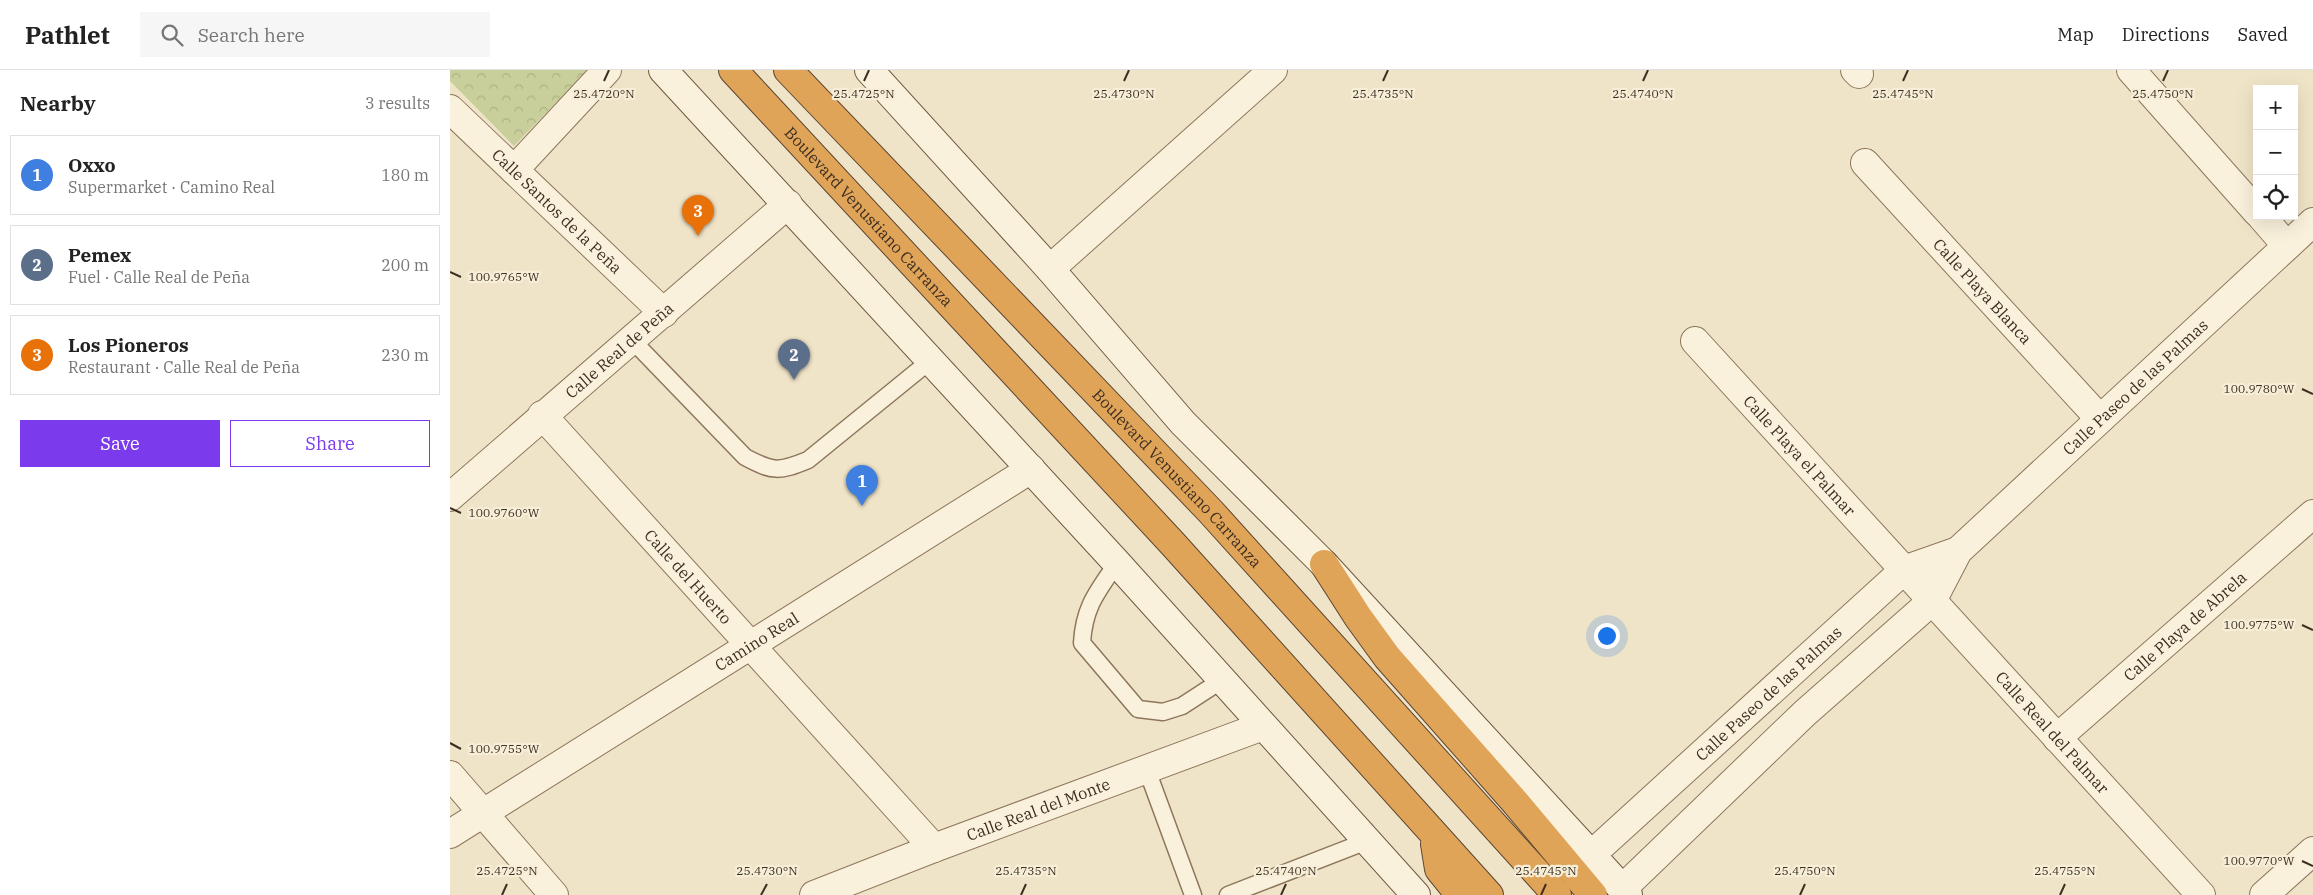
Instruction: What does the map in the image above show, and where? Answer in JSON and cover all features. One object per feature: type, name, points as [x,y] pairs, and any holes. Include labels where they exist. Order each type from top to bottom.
[{"type":"highway","name":"Boulevard Venustiano Carranza","points":[[733,70],[1173,544],[1434,837],[1489,895]]},
{"type":"highway","name":"Boulevard Venustiano Carranza","points":[[788,70],[1211,512],[1557,895]]},
{"type":"highway","points":[[1324,564],[1358,617],[1387,657],[1515,802],[1593,895]]},
{"type":"highway","points":[[1434,837],[1440,869],[1460,895]]},
{"type":"street","points":[[514,170],[607,70]]},
{"type":"street","points":[[663,70],[1117,563],[1416,895]]},
{"type":"street","points":[[869,70],[1050,269],[1183,423],[1324,564],[1625,892]]},
{"type":"street","points":[[1050,269],[1273,70]]},
{"type":"street","points":[[2131,70],[2253,207]]},
{"type":"street","name":"Calle Santos de la Peña","points":[[450,109],[664,313]]},
{"type":"street","name":"Calle Playa Blanca","points":[[1865,163],[2100,419]]},
{"type":"street","name":"Calle Real de Peña","points":[[450,497],[542,415],[664,313],[788,204]]},
{"type":"street","points":[[2264,220],[2287,246]]},
{"type":"street","name":"Calle Paseo de las Palmas","points":[[1625,892],[1754,763],[1838,684],[1932,601],[1958,551],[2313,222]]},
{"type":"street","name":"Calle Playa el Palmar","points":[[1695,340],[1904,570]]},
{"type":"street","name":"Calle del Huerto","points":[[542,415],[934,848]]},
{"type":"street","name":"Camino Real","points":[[450,834],[1031,470]]},
{"type":"street","name":"Calle Playa de Abrela","points":[[2057,738],[2313,514]]},
{"type":"street","name":"Calle Paseo de las Palmas","points":[[1591,855],[1904,570],[1958,551]]},
{"type":"street","name":"Calle Real del Palmar","points":[[1904,570],[2201,895]]},
{"type":"street","points":[[1811,654],[1838,684]]},
{"type":"street","name":"Calle Real del Monte","points":[[814,895],[934,848],[1263,726]]},
{"type":"street","points":[[1726,731],[1754,763]]},
{"type":"street","points":[[450,775],[554,895]]},
{"type":"street","points":[[2264,895],[2313,851]]},
{"type":"lane","points":[[632,340],[745,457],[762,466],[784,470],[808,460],[931,360]]},
{"type":"lane","points":[[1117,563],[1093,598],[1084,622],[1082,643],[1138,709],[1163,712],[1182,706],[1222,680]]},
{"type":"lane","points":[[1147,770],[1194,895]]},
{"type":"lane","points":[[1228,895],[1367,840]]},
{"type":"green space","points":[[450,70],[588,70],[514,146],[450,81]]},
{"type":"place","name":"Los Pioneros","points":[[698,236]]},
{"type":"place","name":"Pemex","points":[[794,380]]},
{"type":"place","name":"Oxxo","points":[[862,506]]}]
